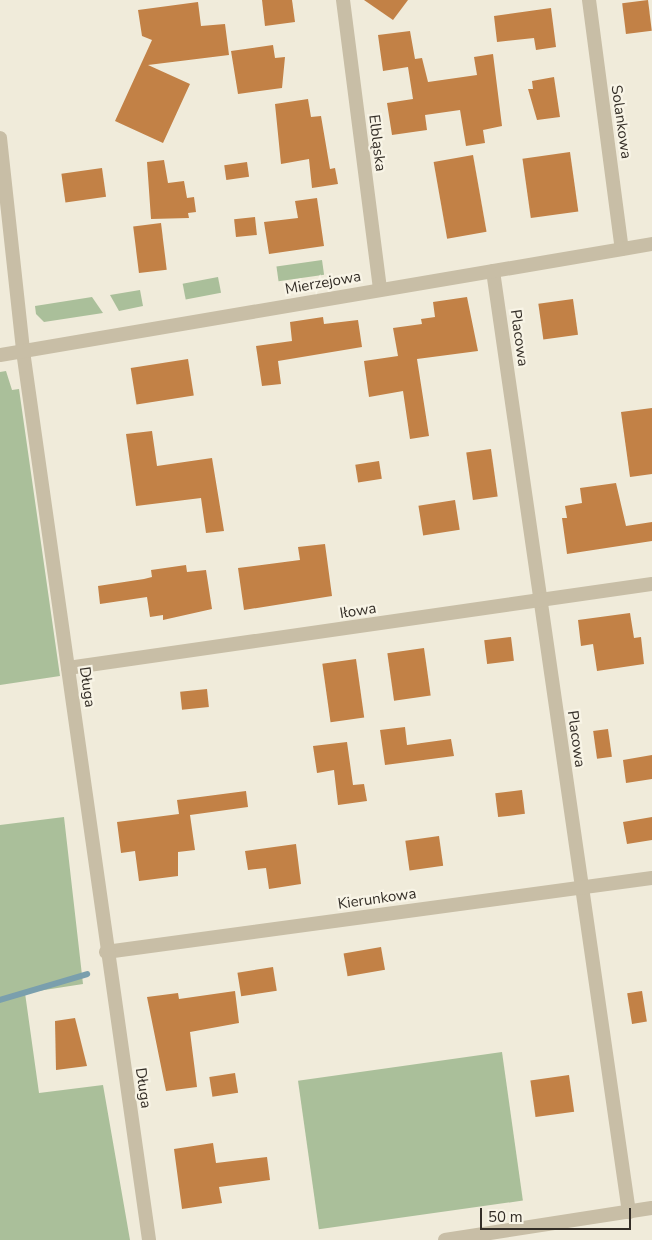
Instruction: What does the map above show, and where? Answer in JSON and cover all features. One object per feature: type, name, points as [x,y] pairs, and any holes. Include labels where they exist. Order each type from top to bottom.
[{"type":"street","name":"Elbląska","points":[[343,0],[380,290]]},
{"type":"street","name":"Solankowa","points":[[589,0],[622,249]]},
{"type":"street","name":"Długa","points":[[0,138],[23,351],[106,952],[149,1240]]},
{"type":"street","name":"Mierzejowa","points":[[0,355],[652,244]]},
{"type":"street","name":"Placowa","points":[[493,271],[580,888],[629,1212]]},
{"type":"street","name":"Iłowa","points":[[68,668],[652,584]]},
{"type":"street","name":"Kierunkowa","points":[[106,952],[652,878]]},
{"type":"street","points":[[445,1240],[652,1208]]},
{"type":"green space","points":[[322,260],[324,275],[279,281],[276,266]]},
{"type":"green space","points":[[218,277],[221,293],[186,300],[183,284]]},
{"type":"green space","points":[[140,290],[143,306],[119,311],[110,295]]},
{"type":"green space","points":[[92,297],[103,313],[44,322],[36,314],[35,306]]},
{"type":"green space","points":[[6,371],[12,390],[19,389],[60,676],[0,685],[0,372]]},
{"type":"green space","points":[[64,817],[83,984],[25,993],[39,1093],[103,1085],[130,1240],[0,1240],[0,825]]},
{"type":"green space","points":[[502,1052],[523,1201],[319,1229],[298,1081]]},
{"type":"building","points":[[262,0],[292,0],[295,22],[265,26]]},
{"type":"building","points":[[364,0],[408,0],[393,20]]},
{"type":"building","points":[[648,0],[652,31],[626,34],[622,3]]},
{"type":"building","points":[[198,2],[201,26],[225,24],[229,55],[148,65],[190,84],[163,143],[115,121],[152,40],[142,36],[138,10]]},
{"type":"building","points":[[551,8],[556,47],[536,50],[534,38],[497,42],[494,16]]},
{"type":"building","points":[[410,31],[415,59],[422,58],[428,82],[477,75],[474,57],[493,54],[502,126],[483,130],[485,143],[466,146],[460,110],[425,115],[427,130],[392,135],[387,103],[413,99],[408,67],[383,71],[378,35]]},
{"type":"building","points":[[273,45],[275,58],[285,57],[282,88],[238,94],[231,51]]},
{"type":"building","points":[[554,77],[560,117],[537,120],[528,89],[533,89],[532,81]]},
{"type":"building","points":[[308,99],[311,117],[321,116],[330,169],[335,168],[338,184],[312,188],[309,159],[281,164],[275,104]]},
{"type":"building","points":[[570,152],[578,211],[531,218],[522,159]]},
{"type":"building","points":[[473,155],[487,232],[447,239],[434,162]]},
{"type":"building","points":[[164,160],[168,183],[184,181],[187,198],[194,197],[196,212],[188,213],[189,218],[151,219],[147,162]]},
{"type":"building","points":[[247,162],[249,177],[226,180],[224,165]]},
{"type":"building","points":[[102,168],[106,197],[65,202],[61,174]]},
{"type":"building","points":[[317,198],[324,246],[269,254],[264,222],[298,218],[295,201]]},
{"type":"building","points":[[255,217],[257,235],[236,237],[234,219]]},
{"type":"building","points":[[161,223],[167,270],[139,273],[133,226]]},
{"type":"building","points":[[467,297],[478,351],[417,359],[429,436],[410,439],[403,391],[369,397],[364,361],[398,356],[393,328],[422,324],[421,319],[435,317],[433,302]]},
{"type":"building","points":[[573,299],[578,335],[543,340],[538,304]]},
{"type":"building","points":[[323,317],[324,324],[358,320],[362,347],[278,361],[281,384],[262,386],[256,346],[292,341],[290,322]]},
{"type":"building","points":[[188,359],[194,396],[137,405],[131,368]]},
{"type":"building","points":[[652,408],[652,474],[630,477],[621,412]]},
{"type":"building","points":[[152,431],[157,466],[212,458],[224,531],[206,533],[201,498],[136,506],[126,434]]},
{"type":"building","points":[[491,449],[498,497],[473,500],[466,452]]},
{"type":"building","points":[[379,461],[382,479],[358,483],[355,465]]},
{"type":"building","points":[[616,483],[626,526],[652,522],[652,541],[567,554],[562,518],[567,518],[565,506],[582,503],[580,488]]},
{"type":"building","points":[[455,500],[460,530],[423,535],[418,506]]},
{"type":"building","points":[[325,544],[332,596],[244,610],[238,568],[300,560],[298,547]]},
{"type":"building","points":[[186,565],[187,572],[206,570],[212,609],[163,620],[163,615],[150,617],[147,597],[100,604],[98,586],[144,579],[152,577],[151,570]]},
{"type":"building","points":[[630,613],[634,638],[641,637],[644,664],[597,671],[593,644],[581,646],[578,620]]},
{"type":"building","points":[[511,637],[514,661],[487,664],[484,640]]},
{"type":"building","points":[[424,648],[431,696],[394,701],[387,653]]},
{"type":"building","points":[[356,659],[364,717],[331,722],[322,664]]},
{"type":"building","points":[[207,689],[209,707],[182,710],[180,692]]},
{"type":"building","points":[[405,727],[407,745],[451,739],[454,756],[385,765],[380,730]]},
{"type":"building","points":[[608,729],[612,757],[597,759],[593,731]]},
{"type":"building","points":[[347,742],[353,785],[364,784],[367,801],[338,805],[334,770],[317,773],[313,746]]},
{"type":"building","points":[[652,755],[652,779],[626,783],[623,760]]},
{"type":"building","points":[[522,790],[525,814],[498,817],[495,793]]},
{"type":"building","points":[[246,791],[248,807],[190,815],[195,850],[178,852],[178,876],[139,881],[135,851],[121,853],[117,822],[179,814],[177,800]]},
{"type":"building","points":[[652,817],[652,840],[627,844],[623,822]]},
{"type":"building","points":[[439,836],[443,866],[410,870],[405,841]]},
{"type":"building","points":[[296,844],[301,884],[269,889],[266,868],[248,870],[245,851]]},
{"type":"building","points":[[381,947],[385,970],[348,976],[344,954]]},
{"type":"building","points":[[273,967],[277,991],[241,996],[237,973]]},
{"type":"building","points":[[235,991],[239,1023],[190,1032],[197,1087],[166,1091],[147,997],[178,993],[179,999]]},
{"type":"building","points":[[642,991],[647,1022],[632,1024],[627,993]]},
{"type":"building","points":[[75,1018],[87,1066],[56,1070],[55,1021]]},
{"type":"building","points":[[235,1073],[238,1093],[212,1097],[209,1077]]},
{"type":"building","points":[[569,1075],[574,1112],[536,1117],[530,1080]]},
{"type":"building","points":[[213,1143],[216,1163],[267,1157],[270,1180],[219,1187],[222,1203],[182,1209],[174,1149]]},
{"type":"waterway","points":[[0,1000],[87,974]]}]
